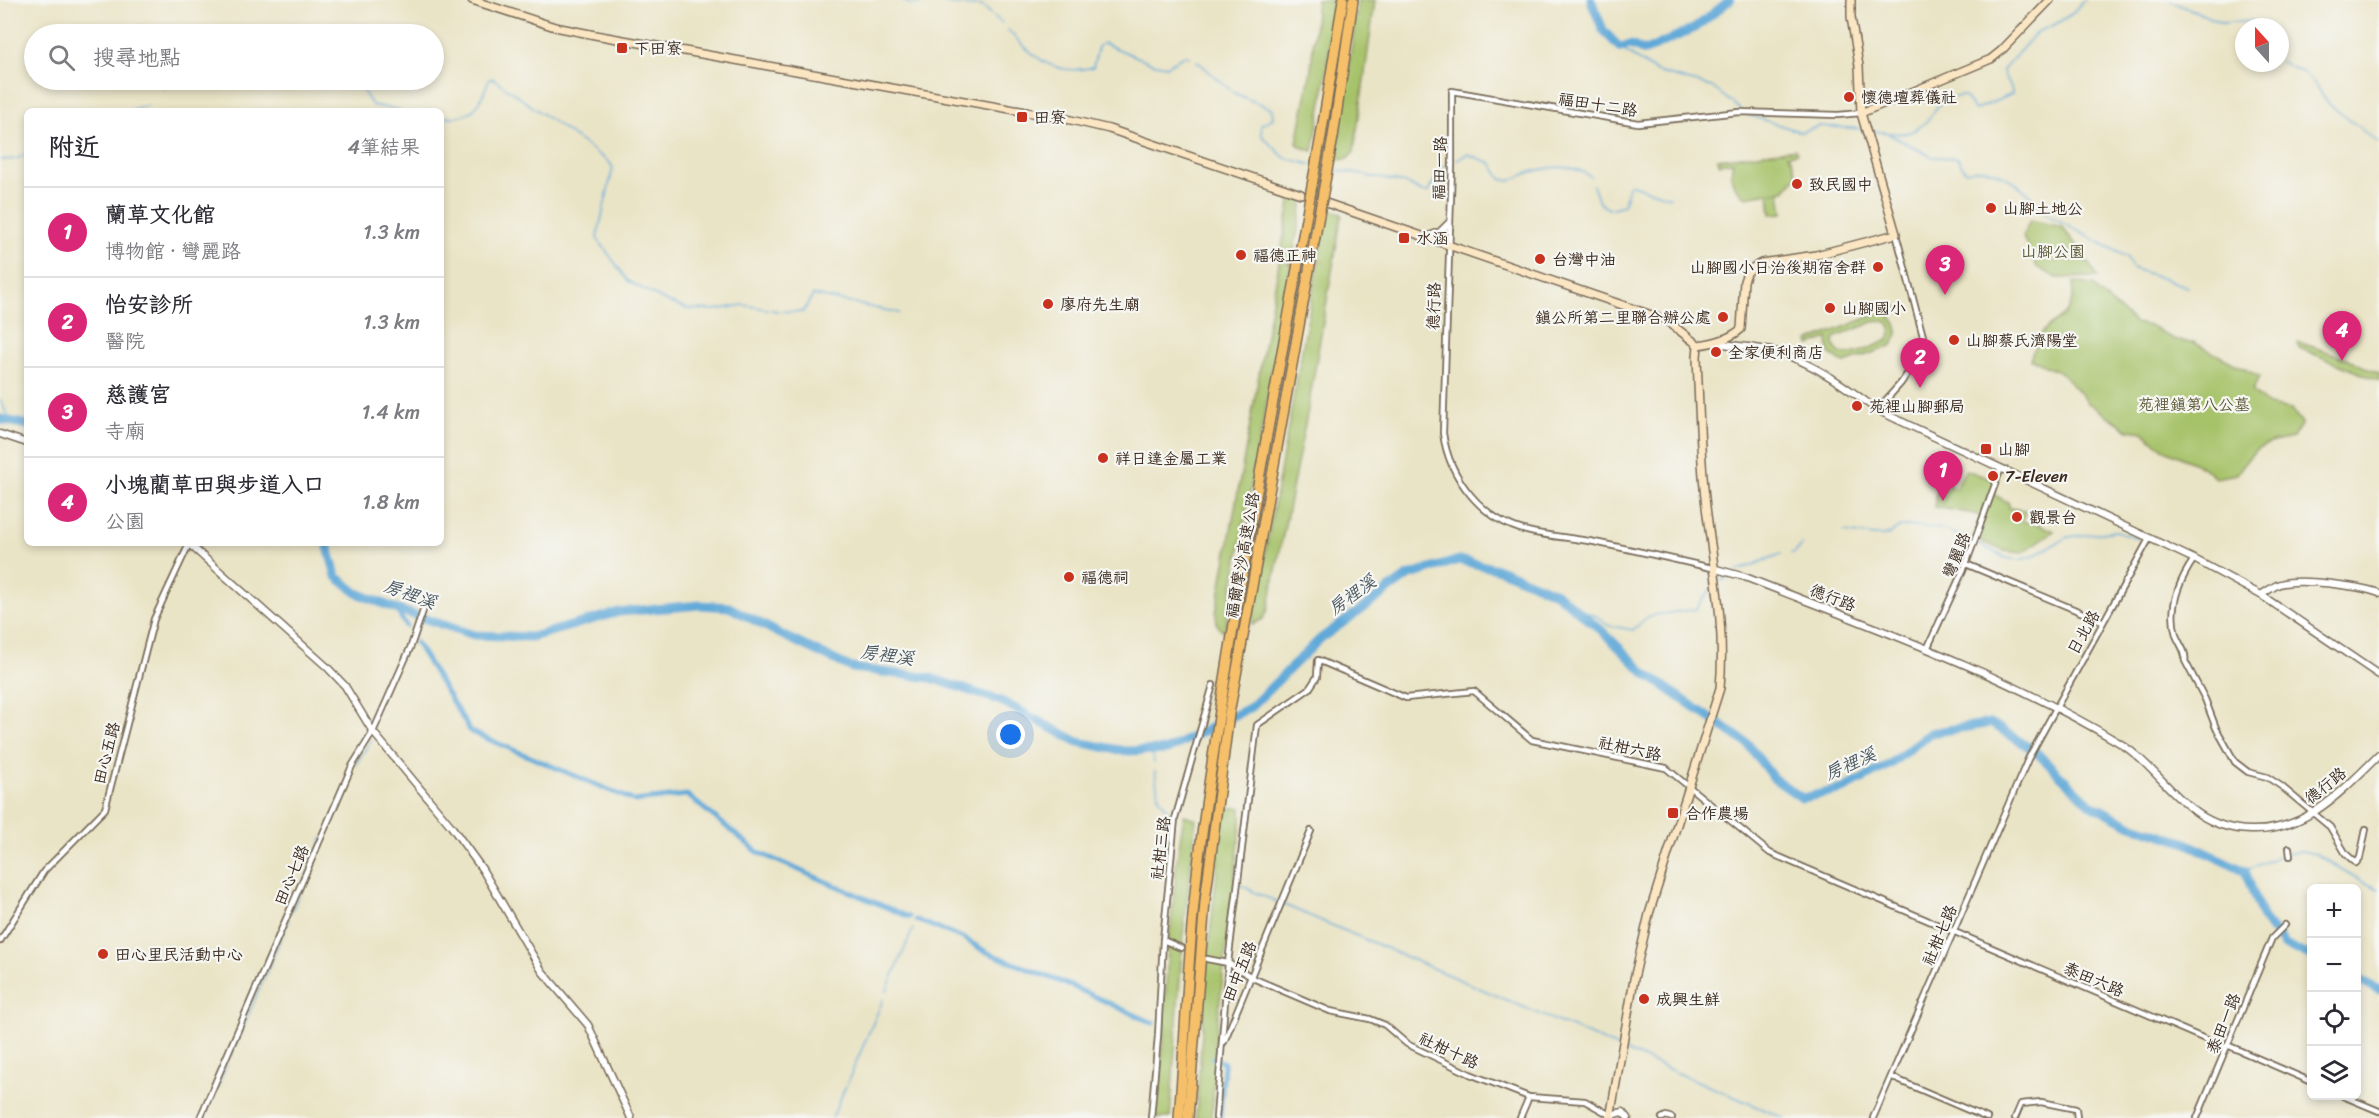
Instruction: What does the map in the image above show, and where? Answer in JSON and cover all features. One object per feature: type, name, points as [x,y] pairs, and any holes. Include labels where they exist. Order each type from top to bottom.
[{"type":"highway","name":"福爾摩沙高速公路","points":[[1179,1118],[1195,901],[1206,803],[1236,612],[1343,0]]},
{"type":"highway","name":"福爾摩沙高速公路","points":[[1188,1118],[1205,901],[1229,714],[1333,137],[1353,0]]},
{"type":"main road","points":[[472,0],[555,27],[1071,120],[1109,129],[1301,194]]},
{"type":"main road","points":[[1326,203],[1666,321],[1698,345],[1714,343],[1741,329],[1744,281],[1752,268],[1761,263],[1816,255],[1896,234],[1861,113],[1859,66],[1851,17],[1851,0]]},
{"type":"main road","points":[[1861,113],[1991,58],[2001,51],[2050,0]]},
{"type":"main road","points":[[1610,1116],[1634,979],[1647,925],[1706,735],[1721,673],[1716,569],[1704,487],[1698,345]]},
{"type":"street","name":"福田十二路","points":[[1452,91],[1638,123],[1747,111],[1838,115],[1861,113]]},
{"type":"street","name":"福田一路","points":[[1449,245],[1452,91]]},
{"type":"street","points":[[1426,237],[1440,232],[1449,223]]},
{"type":"street","points":[[1877,410],[1901,383],[1918,358],[1924,340],[1896,234]]},
{"type":"street","name":"德行路","points":[[1449,245],[1443,433],[1448,459],[1473,498],[1497,519],[1526,531],[1597,543],[1745,577],[1927,649],[2055,707],[2128,749],[2196,814],[2230,828],[2250,830],[2273,828],[2296,822],[2327,805],[2379,755]]},
{"type":"street","points":[[1714,343],[1781,353],[1845,386],[1877,410],[2194,559],[2260,595],[2379,675]]},
{"type":"street","points":[[0,434],[24,442]]},
{"type":"street","name":"彎麗路","points":[[1927,649],[1966,564],[2001,468]]},
{"type":"street","name":"日北路","points":[[2040,738],[2102,621],[2150,539]]},
{"type":"street","name":"田心五路","points":[[0,941],[44,871],[105,809],[154,620],[187,546]]},
{"type":"street","points":[[191,546],[327,667],[345,686],[373,732],[451,826],[482,869],[543,971],[588,1025],[631,1118]]},
{"type":"street","points":[[2194,559],[2183,575],[2172,608],[2176,634],[2186,654],[2185,661],[2205,699],[2216,728],[2235,762],[2248,772],[2274,781],[2313,813],[2335,834],[2346,854],[2356,864],[2360,858],[2366,829]]},
{"type":"street","points":[[1966,564],[2102,621]]},
{"type":"street","points":[[2260,595],[2278,584],[2293,582],[2344,586],[2379,593]]},
{"type":"street","name":"田心七路","points":[[200,1118],[352,766],[373,732],[411,646],[426,603]]},
{"type":"street","name":"社柑六路","points":[[1228,963],[1257,725],[1309,689],[1317,677],[1318,660],[1406,698],[1474,691],[1532,740],[1666,768],[1770,853],[1954,931]]},
{"type":"street","name":"社柑三路","points":[[1150,1118],[1172,835],[1213,685]]},
{"type":"street","name":"社柑七路","points":[[1873,1118],[2027,761],[2040,738]]},
{"type":"street","name":"田中五路","points":[[1222,1046],[1249,976],[1311,831]]},
{"type":"street","points":[[2289,848],[2290,856]]},
{"type":"street","name":"泰田一路","points":[[2197,1118],[2272,938],[2277,930],[2285,925]]},
{"type":"street","name":"泰田六路","points":[[1954,931],[2307,1080]]},
{"type":"street","points":[[1163,940],[1181,948]]},
{"type":"street","points":[[1207,959],[1228,963],[1216,1118]]},
{"type":"street","name":"社柑十路","points":[[1228,963],[1249,976],[1330,1011],[1370,1019],[1385,1026],[1407,1044],[1470,1074],[1529,1097],[1585,1101],[1610,1116]]},
{"type":"street","points":[[1891,1077],[1987,1118]]},
{"type":"street","points":[[1520,1118],[1529,1097]]},
{"type":"street","points":[[2354,1100],[2379,1111]]},
{"type":"street","points":[[2015,1118],[2021,1104],[2041,1102],[2076,1109],[2077,1118]]},
{"type":"street","points":[[1610,1116],[1623,1112],[1628,1118]]},
{"type":"street","points":[[1662,1118],[1666,1116],[1672,1118]]},
{"type":"green space","points":[[1317,0],[1335,0],[1323,96],[1313,151],[1297,143],[1311,70]]},
{"type":"green space","points":[[1358,0],[1375,0],[1354,152],[1347,159],[1336,160]]},
{"type":"green space","points":[[1796,149],[1797,153],[1788,155],[1797,176],[1784,191],[1772,193],[1780,192],[1783,213],[1771,214],[1769,193],[1746,197],[1741,193],[1733,182],[1731,173],[1733,162],[1719,164],[1718,159]]},
{"type":"green space","points":[[1291,197],[1303,201],[1225,630],[1221,630],[1217,624],[1216,613]]},
{"type":"green space","points":[[1328,208],[1342,214],[1307,414],[1268,610],[1263,619],[1252,625]]},
{"type":"green space","name":"山腳公園","points":[[2030,220],[2062,227],[2097,277],[2057,278],[2037,267],[2023,237]]},
{"type":"green space","name":"苑裡鎮第八公墓","points":[[2074,282],[2094,285],[2098,292],[2135,323],[2153,327],[2176,341],[2193,342],[2260,377],[2252,391],[2268,405],[2291,409],[2302,423],[2293,438],[2273,442],[2259,448],[2249,457],[2237,474],[2215,478],[2204,468],[2163,449],[2144,432],[2129,430],[2088,403],[2063,374],[2030,359],[2043,331],[2061,318],[2070,307]]},
{"type":"green space","points":[[1897,306],[1899,312],[1890,316],[1898,330],[1891,346],[1845,363],[1829,353],[1828,338],[1810,345],[1809,341]],"holes":[[[1878,320],[1887,322],[1891,331],[1888,340],[1856,353],[1842,354],[1837,350],[1834,342],[1836,337]]]},
{"type":"green space","points":[[2298,342],[2346,358],[2379,374],[2379,381],[2299,348]]},
{"type":"green space","points":[[1966,470],[1996,481],[1991,493],[2009,503],[2009,508],[2025,510],[2023,522],[2038,524],[2054,531],[2022,553],[2004,551],[1973,538],[1981,517],[1934,507],[1936,494],[1943,482],[1955,489]]},
{"type":"green space","points":[[1224,808],[1241,808],[1241,824],[1216,1035],[1212,1118],[1196,1118],[1207,962]]},
{"type":"green space","points":[[1184,815],[1196,819],[1183,936],[1170,1118],[1156,1118],[1168,947],[1176,866]]},
{"type":"waterway","points":[[902,0],[912,5],[931,0],[954,5],[982,6],[1002,23]]},
{"type":"waterway","points":[[1591,0],[1603,30],[1620,48],[1630,45],[1645,51],[1695,28],[1730,0]]},
{"type":"waterway","points":[[1868,130],[1892,133],[1910,132],[1922,125],[1940,104],[1953,97],[1964,96],[1975,110],[2012,94],[2003,70],[2037,32],[2073,13],[2084,0]]},
{"type":"waterway","points":[[2170,0],[2222,23],[2235,22]]},
{"type":"waterway","points":[[1008,30],[1035,56],[1067,70],[1093,67],[1098,47],[1103,43],[1152,63],[1166,66],[1186,55],[1189,57]]},
{"type":"waterway","points":[[1620,48],[1657,72],[1712,87],[1740,109]]},
{"type":"waterway","points":[[1197,61],[1234,93],[1272,109],[1273,118],[1261,125],[1262,136],[1285,158],[1313,165]]},
{"type":"waterway","points":[[2289,66],[2302,72],[2316,85],[2329,104],[2379,143]]},
{"type":"waterway","points":[[444,117],[461,116],[474,109],[489,79],[494,79],[609,162],[613,168],[597,238],[628,281],[665,301],[688,309],[716,310],[743,305],[778,311],[803,312],[813,295],[899,313]]},
{"type":"waterway","points":[[362,90],[372,105],[389,108]]},
{"type":"waterway","points":[[140,108],[148,105]]},
{"type":"waterway","points":[[1746,114],[1801,132],[1819,126],[1863,129]]},
{"type":"waterway","points":[[1889,134],[1932,157],[1957,158],[1966,172],[1985,169],[2003,175],[2027,192],[2046,214],[2127,257],[2132,268],[2188,287]]},
{"type":"waterway","points":[[1457,160],[1467,154],[1491,163],[1501,179],[1510,181],[1540,170],[1562,167],[1572,168],[1591,177]]},
{"type":"waterway","points":[[0,160],[17,159],[24,155]]},
{"type":"waterway","points":[[1337,170],[1405,183],[1422,192],[1428,192],[1442,167],[1448,164]]},
{"type":"waterway","points":[[1593,185],[1599,203],[1609,209],[1624,205],[1629,184],[1670,197]]},
{"type":"waterway","points":[[0,400],[12,424]]},
{"type":"waterway","name":"房裡溪","points":[[0,419],[24,424]]},
{"type":"waterway","points":[[1844,532],[1884,536],[1906,526],[1943,529],[1970,540]]},
{"type":"waterway","points":[[1978,544],[2006,558],[2020,560],[2031,557],[2068,537],[2117,531],[2139,539]]},
{"type":"waterway","points":[[1791,553],[1803,544]]},
{"type":"waterway","name":"房裡溪","points":[[328,546],[336,576],[357,593],[396,609],[474,635],[532,637],[619,612],[700,605],[729,607],[852,668],[931,678],[1001,701],[1078,742],[1124,751],[1167,750],[1251,707],[1320,639],[1408,576],[1459,560],[1501,570],[1556,593],[1600,629],[1646,674],[1748,744],[1773,778],[1802,798],[1843,789],[1889,765],[1930,733],[1991,723],[2035,751],[2090,804],[2131,825],[2184,842],[2245,871],[2263,919],[2285,945],[2307,955]]},
{"type":"waterway","points":[[1737,571],[1781,554]]},
{"type":"waterway","points":[[1721,581],[1728,577]]},
{"type":"waterway","points":[[1575,608],[1598,617],[1607,625],[1633,630],[1645,619],[1655,615],[1696,609],[1713,586]]},
{"type":"waterway","points":[[396,609],[406,626]]},
{"type":"waterway","points":[[416,643],[471,732],[630,799]]},
{"type":"waterway","points":[[356,764],[371,740]]},
{"type":"waterway","points":[[1152,751],[1154,763]]},
{"type":"waterway","points":[[1155,771],[1158,795],[1169,813]]},
{"type":"waterway","points":[[634,801],[687,795],[759,853],[909,917]]},
{"type":"waterway","points":[[292,911],[323,838]]},
{"type":"waterway","points":[[2245,871],[2281,855],[2301,851],[2316,854],[2379,889]]},
{"type":"waterway","points":[[1239,884],[1617,1047]]},
{"type":"waterway","points":[[231,1056],[289,919]]},
{"type":"waterway","points":[[916,920],[963,938],[986,952],[1071,986],[1153,1023]]},
{"type":"waterway","points":[[886,992],[913,929]]},
{"type":"waterway","name":"房裡溪","points":[[2361,981],[2379,990]]},
{"type":"waterway","points":[[832,1118],[883,1000]]},
{"type":"waterway","points":[[1626,1051],[1784,1118]]},
{"type":"waterway","points":[[1213,1058],[1224,1063],[1220,1118]]},
{"type":"waterway","points":[[204,1118],[227,1064]]},
{"type":"tunnel","points":[[1288,265],[1321,264]]},
{"type":"place","name":"下田寮","points":[[622,48]]},
{"type":"place","name":"懷德壇葬儀社","points":[[1849,97]]},
{"type":"place","name":"田寮","points":[[1022,117]]},
{"type":"place","name":"致民國中","points":[[1797,184]]},
{"type":"place","name":"山腳土地公","points":[[1991,208]]},
{"type":"place","name":"水涵","points":[[1404,238]]},
{"type":"place","name":"福德正神","points":[[1241,255]]},
{"type":"place","name":"台灣中油","points":[[1540,259]]},
{"type":"place","name":"山腳國小日治後期宿舍群","points":[[1878,267]]},
{"type":"place","name":"慈護宮","points":[[1945,295]]},
{"type":"place","name":"廖府先生廟","points":[[1048,304]]},
{"type":"place","name":"山腳國小","points":[[1830,308]]},
{"type":"place","name":"鎮公所第二里聯合辦公處","points":[[1723,317]]},
{"type":"place","name":"山腳蔡氏濟陽堂","points":[[1954,340]]},
{"type":"place","name":"全家便利商店","points":[[1716,352]]},
{"type":"place","name":"小塊藺草田與步道入口","points":[[2342,361]]},
{"type":"place","name":"怡安診所","points":[[1920,388]]},
{"type":"place","name":"苑裡山腳郵局","points":[[1857,406]]},
{"type":"place","name":"山腳","points":[[1986,449]]},
{"type":"place","name":"祥日達金屬工業","points":[[1103,458]]},
{"type":"place","name":"7-Eleven","points":[[1993,476]]},
{"type":"place","name":"蘭草文化館","points":[[1943,501]]},
{"type":"place","name":"觀景台","points":[[2017,517]]},
{"type":"place","name":"福德祠","points":[[1069,577]]},
{"type":"place","name":"合作農場","points":[[1673,813]]},
{"type":"place","name":"田心里民活動中心","points":[[103,954]]},
{"type":"place","name":"成興生鮮","points":[[1644,999]]}]
